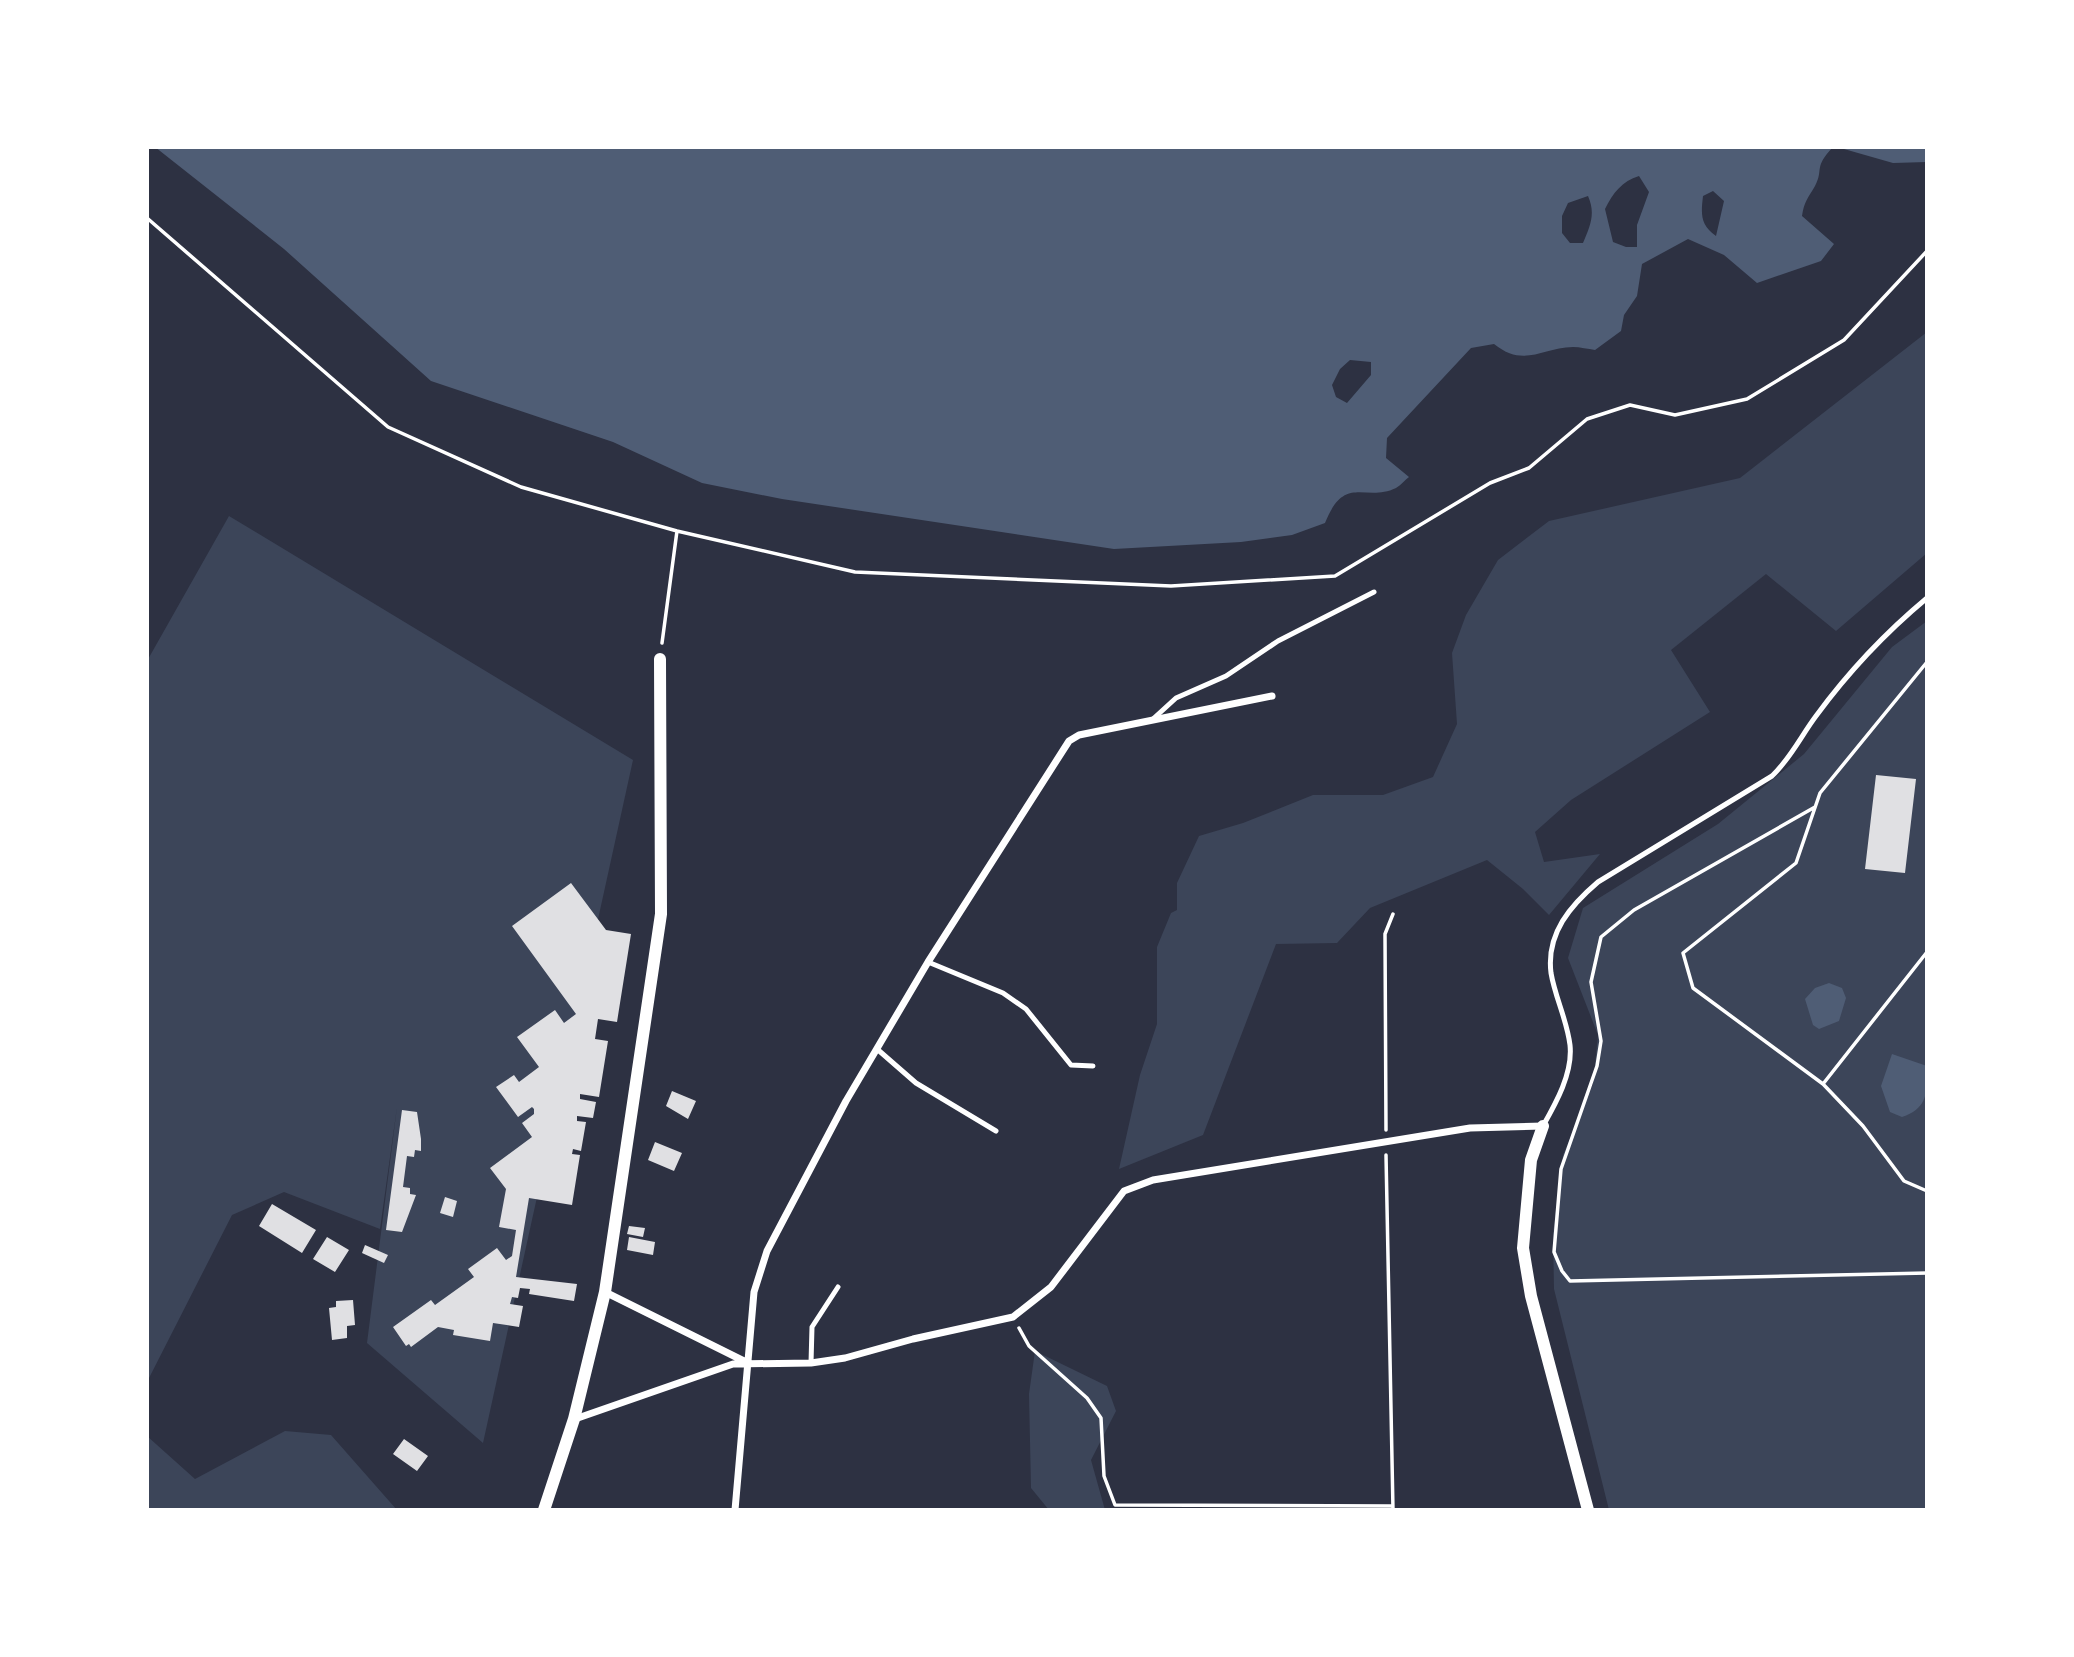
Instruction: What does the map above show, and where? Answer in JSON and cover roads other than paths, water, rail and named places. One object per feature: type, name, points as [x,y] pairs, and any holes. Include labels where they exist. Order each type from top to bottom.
[{"type":"street","points":[[544,1510],[574,1419],[605,1292],[661,914],[660,659]]},
{"type":"street","points":[[735,1510],[754,1292],[767,1251],[846,1101],[928,962],[1069,741],[1079,735],[1272,696]]},
{"type":"street","points":[[574,1419],[746,1362],[811,1363],[845,1358],[913,1339],[1013,1317],[1051,1287],[1124,1191],[1153,1180],[1470,1128],[1543,1126],[1531,1160],[1523,1248],[1531,1296],[1588,1510]]},
{"type":"street","points":[[605,1292],[746,1362]]},
{"type":"lane","points":[[1152,720],[1176,698],[1226,676],[1289,635],[1374,592]]},
{"type":"lane","points":[[1543,1126],[1568,1068],[1570,1047],[1551,972],[1552,947],[1560,923],[1574,902],[1598,882],[1772,776],[1787,762],[1815,717],[1869,651],[1927,598]]},
{"type":"lane","points":[[928,962],[1003,993],[1026,1009],[1071,1066],[1093,1066]]},
{"type":"lane","points":[[877,1049],[916,1083],[996,1131]]},
{"type":"lane","points":[[811,1363],[812,1327],[838,1287]]}]
